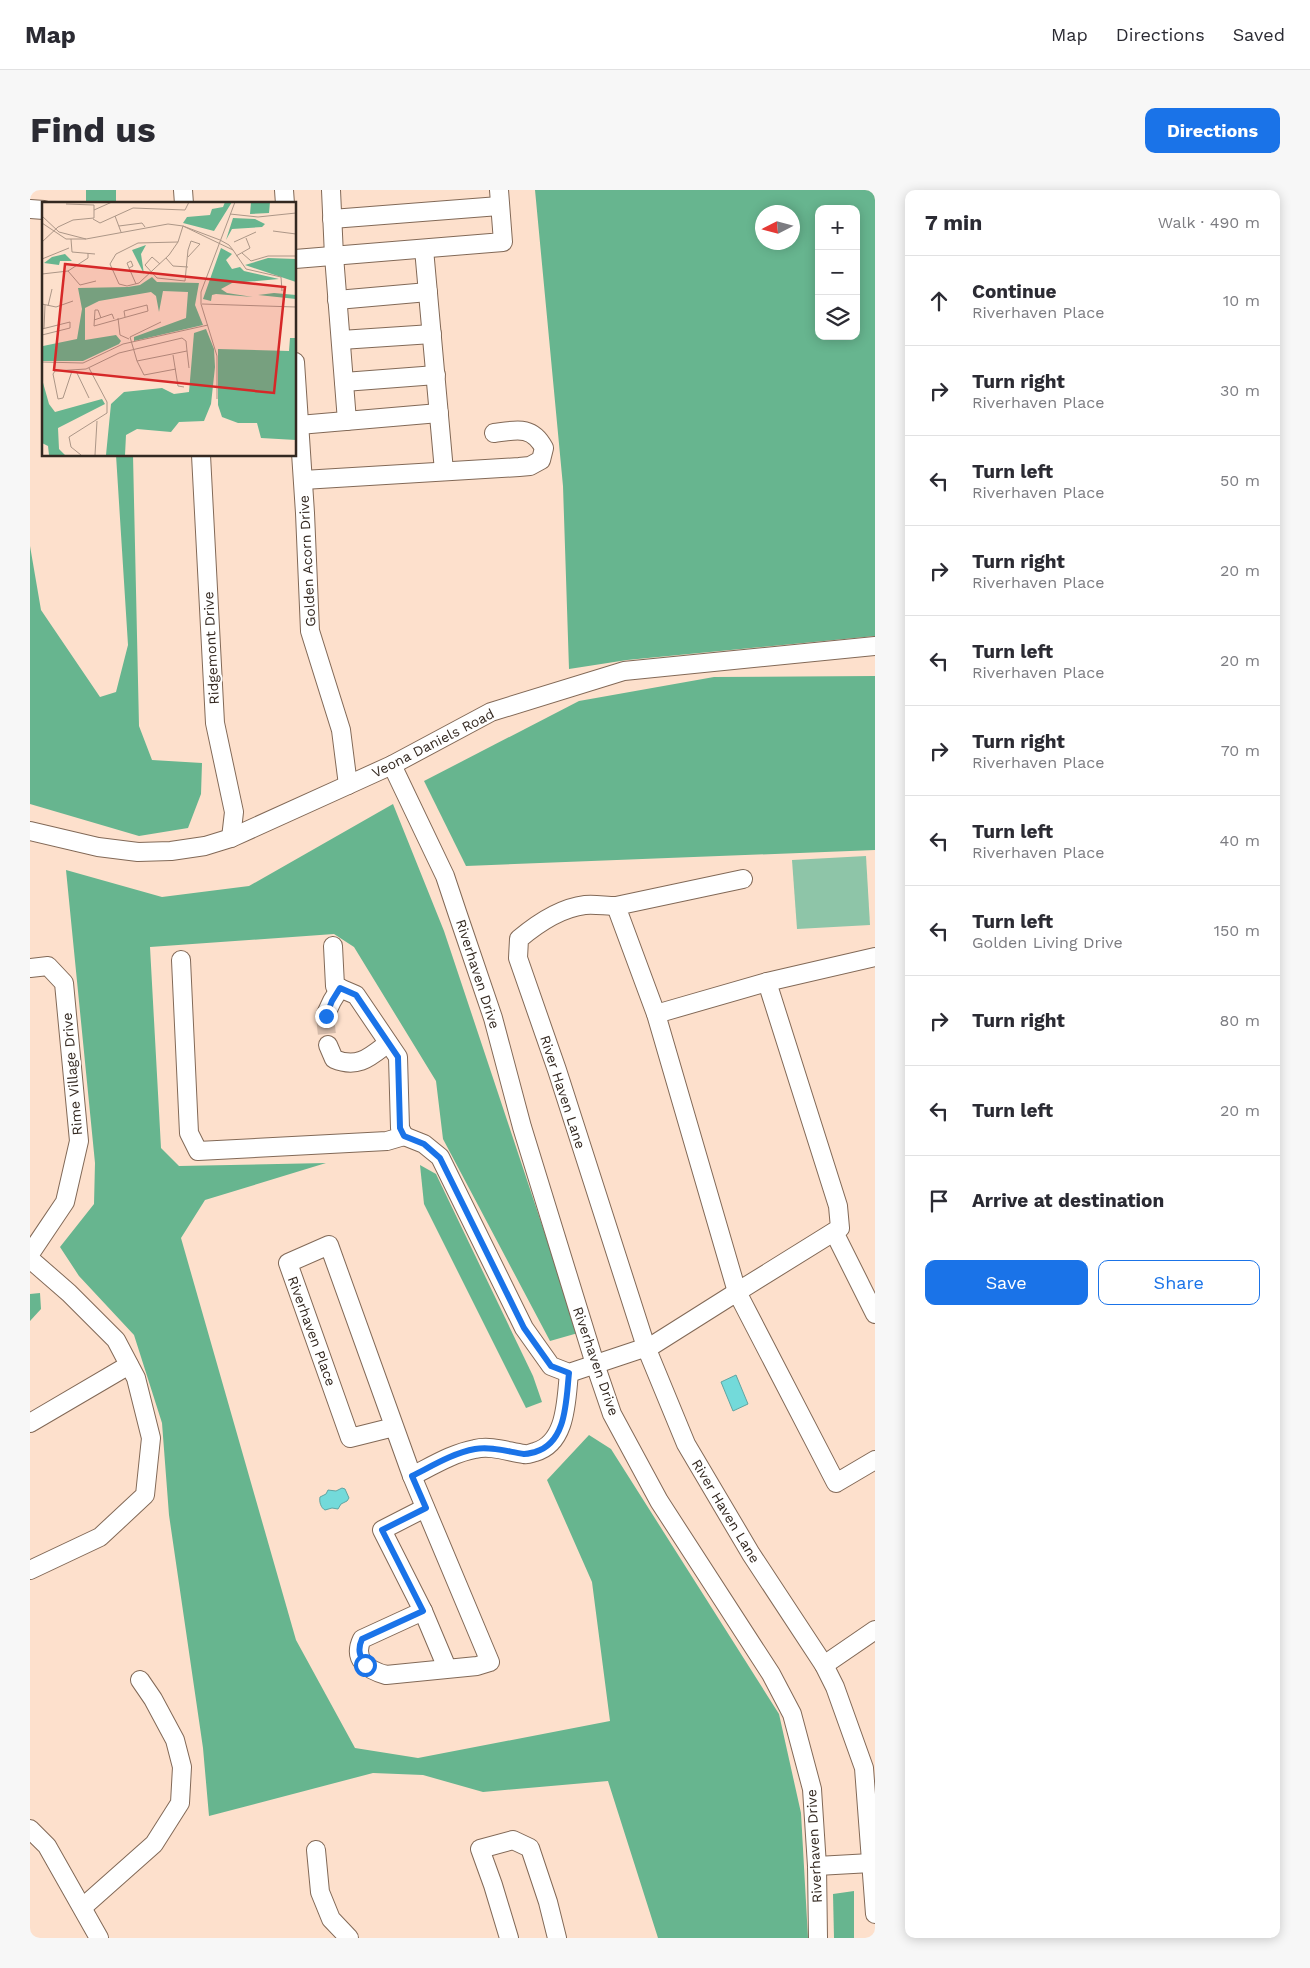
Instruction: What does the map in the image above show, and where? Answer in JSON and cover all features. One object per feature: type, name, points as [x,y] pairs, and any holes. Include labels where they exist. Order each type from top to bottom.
[{"type":"street","points":[[331,190],[334,256],[347,421]]},
{"type":"street","points":[[296,259],[503,242],[499,198],[332,219]]},
{"type":"street","points":[[424,249],[444,471]]},
{"type":"street","points":[[338,300],[428,292]]},
{"type":"street","points":[[340,340],[432,334]]},
{"type":"street","points":[[344,382],[436,375]]},
{"type":"street","name":"Golden Acorn Drive","points":[[296,378],[310,631],[341,730],[348,785]]},
{"type":"street","points":[[299,425],[439,413]]},
{"type":"street","points":[[303,480],[519,467],[530,466],[541,460],[544,448],[531,432],[515,430],[494,433]]},
{"type":"street","name":"Ridgemont Drive","points":[[201,456],[215,723],[234,812],[230,838]]},
{"type":"street","name":"Veona Daniels Road","points":[[30,831],[98,847],[138,852],[171,851],[205,846],[230,838],[392,765],[491,712],[624,671],[875,646]]},
{"type":"street","name":"Riverhaven Drive","points":[[392,765],[445,876],[458,912],[493,1018],[522,1127],[612,1414],[659,1501],[771,1674],[792,1714],[812,1789],[817,1866],[818,1938]]},
{"type":"street","name":"River Haven Lane","points":[[743,879],[616,906],[584,906],[563,911],[536,924],[519,939],[518,958],[557,1070],[646,1347],[686,1444],[751,1554],[824,1665],[836,1687],[870,1765],[871,1864],[875,1914]]},
{"type":"street","points":[[616,906],[656,1014],[737,1292],[836,1483],[875,1460]]},
{"type":"street","points":[[333,946],[335,986],[356,995],[398,1057],[400,1128],[404,1136]]},
{"type":"street","points":[[656,1014],[767,982],[875,958]]},
{"type":"street","points":[[181,960],[189,1133],[198,1151],[387,1140],[404,1136],[424,1144],[440,1158],[524,1328],[551,1366],[569,1373],[654,1345],[840,1228],[838,1206],[767,982]]},
{"type":"street","name":"Rime Village Drive","points":[[30,968],[48,966],[64,983],[78,1141],[65,1202],[30,1254]]},
{"type":"street","points":[[326,1016],[340,988]]},
{"type":"street","points":[[328,1045],[334,1059],[343,1063],[354,1064],[371,1057],[388,1043]]},
{"type":"street","points":[[834,1232],[875,1314]]},
{"type":"street","name":"Riverhaven Place","points":[[394,1427],[350,1438],[288,1263],[328,1245],[412,1476],[490,1662],[477,1666],[386,1675],[372,1671],[365,1665],[359,1655],[359,1646],[362,1639],[423,1611]]},
{"type":"street","points":[[30,1259],[69,1293],[116,1340],[136,1378],[151,1438],[145,1495],[100,1537],[30,1570]]},
{"type":"street","points":[[30,1423],[129,1365]]},
{"type":"street","points":[[412,1476],[453,1456],[476,1448],[527,1454],[544,1450],[554,1440],[565,1415],[569,1373]]},
{"type":"street","points":[[426,1508],[382,1530],[423,1611],[447,1668]]},
{"type":"street","points":[[824,1665],[875,1630]]},
{"type":"street","points":[[83,1907],[154,1844],[180,1803],[182,1767],[175,1740],[153,1699],[140,1680]]},
{"type":"street","points":[[30,1829],[47,1846],[99,1938]]},
{"type":"street","points":[[509,1938],[480,1849],[513,1840],[530,1848],[548,1902],[557,1938]]},
{"type":"street","points":[[316,1850],[320,1892],[331,1919],[349,1938]]},
{"type":"street","points":[[817,1866],[871,1864]]},
{"type":"green space","points":[[86,190],[116,190],[116,202],[86,202]]},
{"type":"green space","points":[[535,190],[875,190],[875,636],[627,660],[569,669],[563,486]]},
{"type":"green space","points":[[116,456],[133,456],[139,726],[152,760],[202,763],[201,794],[188,828],[139,836],[30,804],[30,546],[41,610],[100,697],[116,692],[128,645]]},
{"type":"green space","points":[[875,676],[875,850],[466,866],[424,781],[579,701],[714,677]]},
{"type":"green space","points":[[393,804],[444,931],[578,1333],[550,1341],[443,1139],[436,1081],[354,947],[334,934],[150,947],[161,1148],[179,1166],[326,1163],[205,1200],[181,1238],[296,1640],[355,1748],[418,1758],[610,1721],[592,1582],[547,1480],[589,1435],[611,1449],[779,1714],[801,1813],[808,1938],[658,1938],[608,1781],[483,1792],[423,1775],[373,1773],[209,1816],[203,1748],[169,1515],[162,1423],[134,1335],[79,1276],[60,1247],[94,1204],[95,1163],[66,870],[162,897],[249,886]]},
{"type":"green space","points":[[866,856],[870,925],[797,929],[792,860]]},
{"type":"green space","points":[[420,1165],[436,1174],[533,1376],[542,1402],[526,1408],[424,1204]]},
{"type":"green space","points":[[40,1293],[41,1309],[30,1321],[30,1294]]},
{"type":"green space","points":[[854,1891],[854,1938],[834,1938],[833,1894]]},
{"type":"water","points":[[736,1375],[748,1404],[733,1411],[721,1382]]},
{"type":"water","points":[[342,1488],[345,1489],[349,1498],[347,1501],[341,1504],[338,1509],[325,1510],[321,1505],[320,1497],[326,1494],[328,1490],[336,1491]]},
{"type":"tunnel","points":[[325,1016],[328,1045]]},
{"type":"route","points":[[326,1016],[340,988],[356,995],[398,1057],[400,1128],[404,1136],[424,1144],[440,1158],[524,1328],[551,1366],[569,1373],[565,1415],[554,1440],[544,1450],[527,1454],[476,1448],[453,1456],[412,1476],[426,1508],[382,1530],[423,1611],[362,1639],[359,1646],[359,1655],[365,1665]]}]
